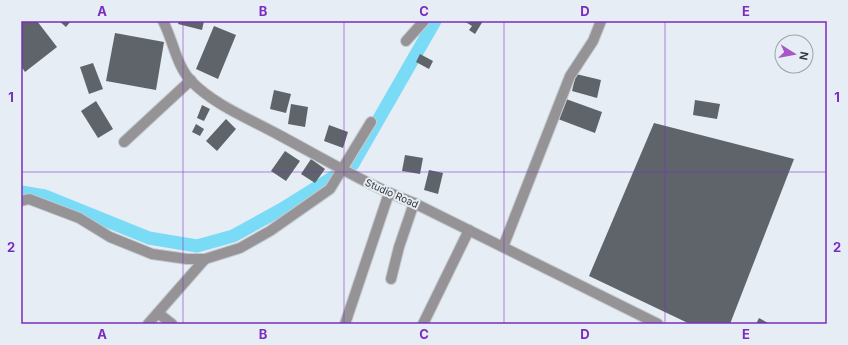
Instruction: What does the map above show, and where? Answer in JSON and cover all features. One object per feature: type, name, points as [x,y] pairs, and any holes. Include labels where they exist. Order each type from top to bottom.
[{"type":"street","name":"Studio Road","points":[[163,21],[169,32],[176,54],[191,80],[217,101],[389,193],[414,203],[658,324]]},
{"type":"street","points":[[406,41],[424,21]]},
{"type":"street","points":[[503,247],[570,76],[592,41],[601,21]]},
{"type":"street","points":[[124,142],[191,80]]},
{"type":"street","points":[[21,201],[29,199],[79,218],[110,238],[152,254],[188,259],[205,259],[240,248],[270,231],[330,189],[371,122]]},
{"type":"street","points":[[345,324],[389,193]]},
{"type":"street","points":[[391,278],[399,247],[414,203]]},
{"type":"street","points":[[423,324],[469,230]]},
{"type":"street","points":[[148,324],[205,259]]},
{"type":"street","points":[[158,313],[172,324]]},
{"type":"building","points":[[21,21],[37,21],[57,47],[25,72],[21,66]]},
{"type":"building","points":[[59,21],[71,21],[66,27]]},
{"type":"building","points":[[179,21],[204,21],[202,30],[178,24]]},
{"type":"building","points":[[464,21],[483,21],[475,34],[469,30],[472,26]]},
{"type":"building","points":[[214,26],[236,35],[218,79],[196,69]]},
{"type":"building","points":[[115,33],[164,42],[156,90],[106,81]]},
{"type":"building","points":[[420,54],[433,61],[429,69],[416,62]]},
{"type":"building","points":[[93,63],[103,89],[89,94],[80,67]]},
{"type":"building","points":[[576,74],[601,80],[597,98],[572,91]]},
{"type":"building","points":[[274,90],[291,94],[286,113],[270,109]]},
{"type":"building","points":[[566,99],[602,112],[595,133],[558,119]]},
{"type":"building","points":[[695,100],[720,104],[717,119],[693,115]]},
{"type":"building","points":[[96,101],[113,129],[98,138],[81,111]]},
{"type":"building","points":[[291,104],[308,107],[305,127],[288,124]]},
{"type":"building","points":[[202,105],[210,109],[204,121],[197,118]]},
{"type":"building","points":[[226,119],[236,129],[217,151],[206,141]]},
{"type":"building","points":[[654,123],[794,159],[730,324],[690,324],[589,276]]},
{"type":"building","points":[[196,124],[204,129],[200,136],[192,132]]},
{"type":"building","points":[[329,125],[348,132],[343,148],[324,141]]},
{"type":"building","points":[[285,151],[300,161],[286,181],[271,171]]},
{"type":"building","points":[[405,155],[423,158],[420,174],[402,171]]},
{"type":"building","points":[[311,159],[325,169],[315,183],[301,174]]},
{"type":"building","points":[[429,170],[443,173],[438,194],[424,190]]},
{"type":"building","points":[[759,318],[770,324],[756,324]]},
{"type":"waterway","points":[[353,164],[435,21]]},
{"type":"waterway","points":[[21,192],[45,196],[149,238],[197,246],[233,236],[282,209],[335,176]]}]
